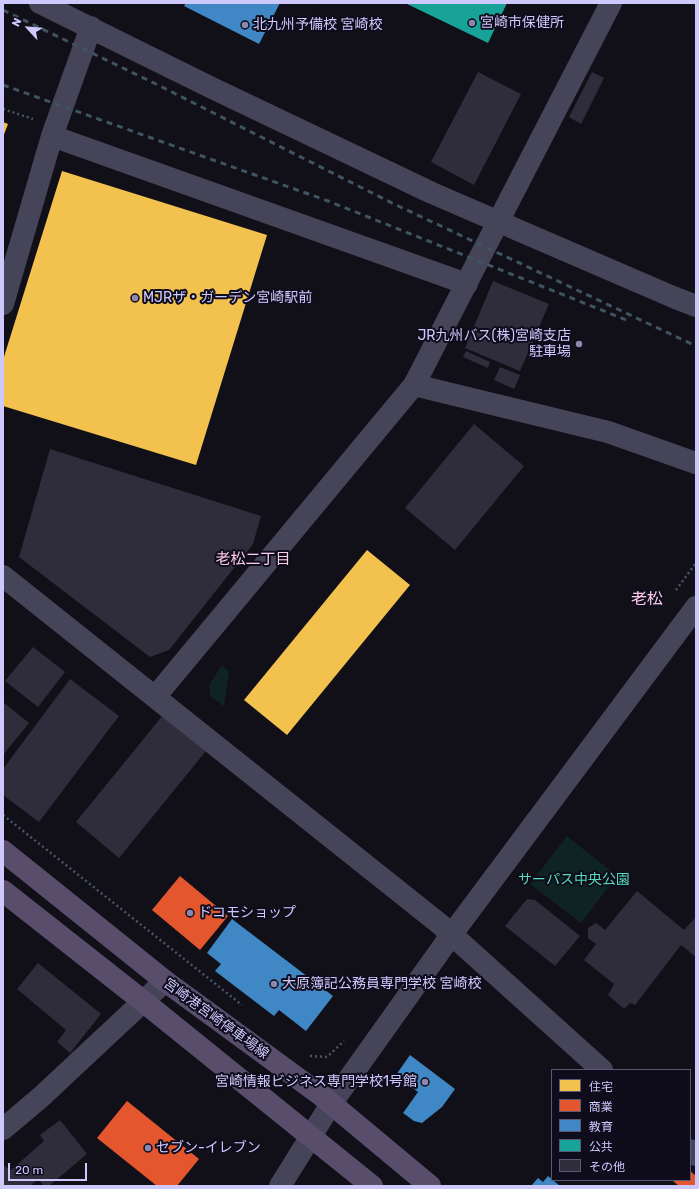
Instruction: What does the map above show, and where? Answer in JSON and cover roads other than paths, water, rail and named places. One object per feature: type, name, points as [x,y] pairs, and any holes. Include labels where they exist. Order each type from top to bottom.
[{"type":"main road","name":"宮崎港宮崎停車場線","points":[[3,851],[165,981],[331,1104],[430,1186]]},
{"type":"main road","name":"宮崎港宮崎停車場線","points":[[3,891],[144,1002],[372,1186]]},
{"type":"street","points":[[40,3],[210,87],[418,186],[696,306]]},
{"type":"street","points":[[155,697],[414,385],[611,3]]},
{"type":"street","points":[[3,304],[52,136],[91,28]]},
{"type":"street","points":[[52,136],[467,284]]},
{"type":"street","points":[[414,385],[608,432],[696,463]]},
{"type":"street","points":[[3,576],[452,934],[601,1069]]},
{"type":"street","points":[[280,1186],[331,1104],[452,934],[696,607]]},
{"type":"street","points":[[3,1129],[41,1097],[165,981]]},
{"type":"railway","points":[[3,10],[158,85],[394,204],[696,346]]},
{"type":"railway","points":[[3,85],[328,201],[629,321]]},
{"type":"place","name":"宮崎市保健所","points":[[472,23]]},
{"type":"place","name":"北九州予備校 宮崎校","points":[[245,25]]},
{"type":"place","name":"MJRザ・ガーデン宮崎駅前","points":[[135,298]]},
{"type":"place","name":"JR九州バス(株)宮崎支店 駐車場","points":[[579,344]]},
{"type":"place","name":"ドコモショップ","points":[[190,913]]},
{"type":"place","name":"大原簿記公務員専門学校 宮崎校","points":[[274,984]]},
{"type":"place","name":"宮崎情報ビジネス専門学校1号館","points":[[425,1082]]},
{"type":"place","name":"セブン-イレブン","points":[[148,1148]]},
{"type":"district","name":"老松二丁目","points":[[253,560]]},
{"type":"district","name":"老松","points":[[647,599]]},
{"type":"park label","name":"サーパス中央公園","points":[[574,880]]}]
